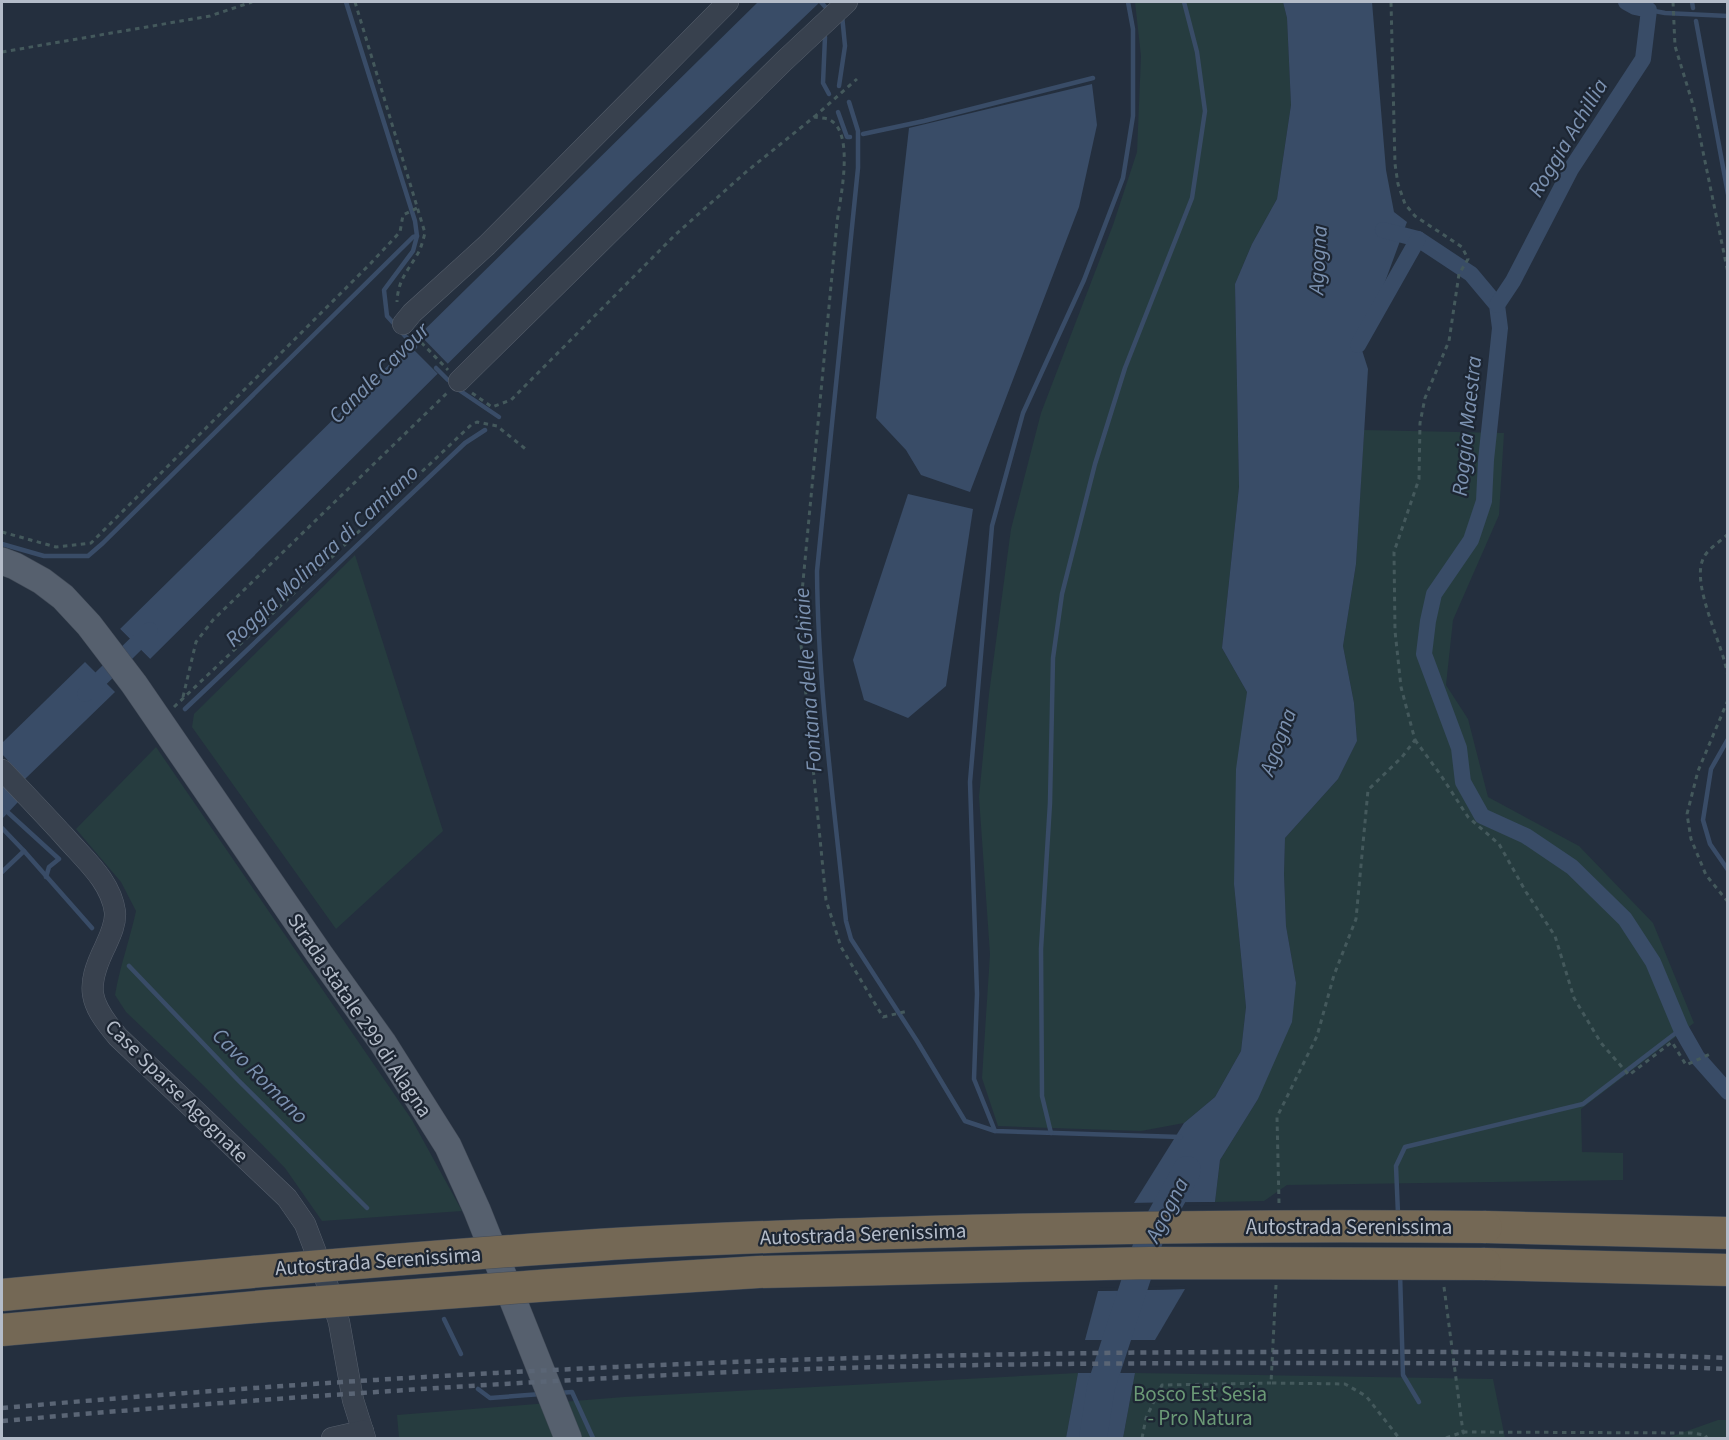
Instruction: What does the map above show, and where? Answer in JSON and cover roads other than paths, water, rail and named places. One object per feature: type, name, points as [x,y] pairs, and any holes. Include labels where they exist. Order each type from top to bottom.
[{"type":"highway","name":"Autostrada Serenissima","points":[[2,1295],[265,1269],[600,1245],[820,1235],[1071,1228],[1306,1226],[1486,1227],[1728,1233]]},
{"type":"highway","name":"Autostrada Serenissima","points":[[2,1330],[267,1306],[758,1272],[1150,1263],[1485,1264],[1728,1270]]},
{"type":"main road","name":"Strada statale 299 di Alagna","points":[[2,561],[42,581],[63,597],[97,635],[160,721],[383,1043],[448,1146],[477,1210],[568,1438]]},
{"type":"main road","name":"Strada statale 299 di Alagna","points":[[2,581],[28,590],[97,635]]},
{"type":"street","points":[[406,326],[412,313],[487,245],[728,2]]},
{"type":"street","points":[[456,378],[847,2]]},
{"type":"street","name":"Case Sparse Agognate","points":[[2,770],[94,867],[109,893],[115,912],[114,924],[97,963],[92,983],[94,1003],[102,1018],[118,1037],[286,1198],[305,1224],[339,1322],[353,1400],[364,1435],[332,1438]]},
{"type":"water","points":[[758,2],[820,2],[634,179],[150,659],[120,629]]},
{"type":"water","points":[[1283,2],[1372,2],[1386,170],[1394,212],[1407,222],[1361,347],[1368,369],[1356,564],[1343,646],[1354,703],[1357,741],[1338,779],[1285,838],[1286,926],[1296,983],[1292,1022],[1258,1099],[1220,1160],[1215,1202],[1134,1203],[1184,1123],[1215,1097],[1241,1051],[1246,1007],[1234,884],[1236,769],[1247,692],[1222,648],[1239,487],[1235,284],[1252,244],[1277,199],[1291,105],[1287,18]]},
{"type":"water","points":[[1092,84],[1097,125],[1079,207],[970,492],[921,475],[906,450],[876,418],[909,128]]},
{"type":"water","points":[[908,494],[973,509],[946,686],[908,718],[864,700],[853,660]]},
{"type":"water","points":[[85,662],[115,692],[25,779],[2,754],[2,743]]},
{"type":"water","points":[[2,785],[18,802],[2,819]]},
{"type":"water","points":[[1185,1289],[1155,1340],[1085,1340],[1098,1291]]},
{"type":"water","points":[[1078,1373],[1135,1373],[1123,1438],[1066,1438]]},
{"type":"waterway","name":"Roggia Molinara di Camiano","points":[[346,2],[415,221],[417,236],[413,251],[384,290],[387,316],[415,347]]},
{"type":"waterway","points":[[821,2],[828,10]]},
{"type":"waterway","points":[[995,1131],[974,1079],[977,994],[970,782],[992,526],[1023,413],[1084,280],[1123,178],[1133,116],[1133,29],[1128,2]]},
{"type":"waterway","points":[[1051,1133],[1042,1096],[1041,949],[1050,803],[1053,658],[1062,594],[1095,464],[1125,368],[1192,198],[1205,111],[1197,52],[1184,2]]},
{"type":"waterway","name":"Roggia Achillia","points":[[1497,305],[1513,281],[1571,169],[1643,59],[1649,10],[1626,2]]},
{"type":"waterway","points":[[1692,2],[1693,8]]},
{"type":"waterway","points":[[1649,10],[1728,16]]},
{"type":"waterway","name":"Fontana delle Ghiaie","points":[[839,86],[845,46],[842,15]]},
{"type":"waterway","points":[[1696,21],[1728,194]]},
{"type":"waterway","points":[[825,37],[823,83],[829,94]]},
{"type":"waterway","points":[[863,134],[1093,78]]},
{"type":"waterway","name":"Fontana delle Ghiaie","points":[[849,102],[858,131],[858,168],[817,571],[820,659],[827,746],[846,921],[851,939],[965,1121],[995,1131],[1181,1137]]},
{"type":"waterway","points":[[838,112],[847,137],[850,137]]},
{"type":"waterway","name":"Roggia Maestra","points":[[1383,230],[1418,239],[1471,274],[1497,305],[1500,328],[1484,501],[1471,540],[1434,594],[1424,654],[1459,748],[1463,782],[1482,816],[1526,836],[1572,867],[1625,919],[1653,962],[1681,1029],[1697,1057],[1728,1092]]},
{"type":"waterway","points":[[2,544],[44,556],[88,556],[413,237],[417,236]]},
{"type":"waterway","points":[[1358,345],[1418,239]]},
{"type":"waterway","name":"Roggia Molinara di Camiano","points":[[436,368],[448,380]]},
{"type":"waterway","name":"Roggia Molinara di Camiano","points":[[459,390],[499,417]]},
{"type":"waterway","name":"Roggia Molinara di Camiano","points":[[185,709],[465,443],[485,430]]},
{"type":"waterway","name":"Canale Cavour","points":[[85,694],[150,630]]},
{"type":"waterway","points":[[1728,739],[1711,769],[1703,820],[1710,844],[1728,870]]},
{"type":"waterway","points":[[2,807],[59,859],[49,867],[46,877]]},
{"type":"waterway","name":"Cavo Romano","points":[[2,828],[92,928]]},
{"type":"waterway","points":[[2,872],[24,851]]},
{"type":"waterway","name":"Cavo Romano","points":[[129,966],[238,1080],[367,1208]]},
{"type":"waterway","points":[[1398,1214],[1396,1166],[1405,1147],[1583,1104],[1681,1029]]},
{"type":"waterway","name":"Agogna","points":[[1093,1438],[1101,1387],[1150,1237],[1187,1170]]},
{"type":"waterway","points":[[1400,1273],[1403,1375],[1419,1402]]},
{"type":"waterway","name":"Cavo Romano","points":[[444,1319],[461,1354]]},
{"type":"waterway","name":"Cavo Romano","points":[[478,1389],[490,1398],[541,1394]]},
{"type":"waterway","name":"Cavo Romano","points":[[559,1393],[572,1392],[593,1438]]},
{"type":"railway","points":[[2,1408],[476,1374],[792,1360],[1109,1353],[1325,1352],[1555,1353],[1728,1358]]},
{"type":"railway","points":[[2,1421],[284,1398],[755,1371],[1159,1363],[1565,1364],[1728,1369]]},
{"type":"park label","name":"Bosco Est Sesia - Pro Natura","points":[[1200,1406]]}]
